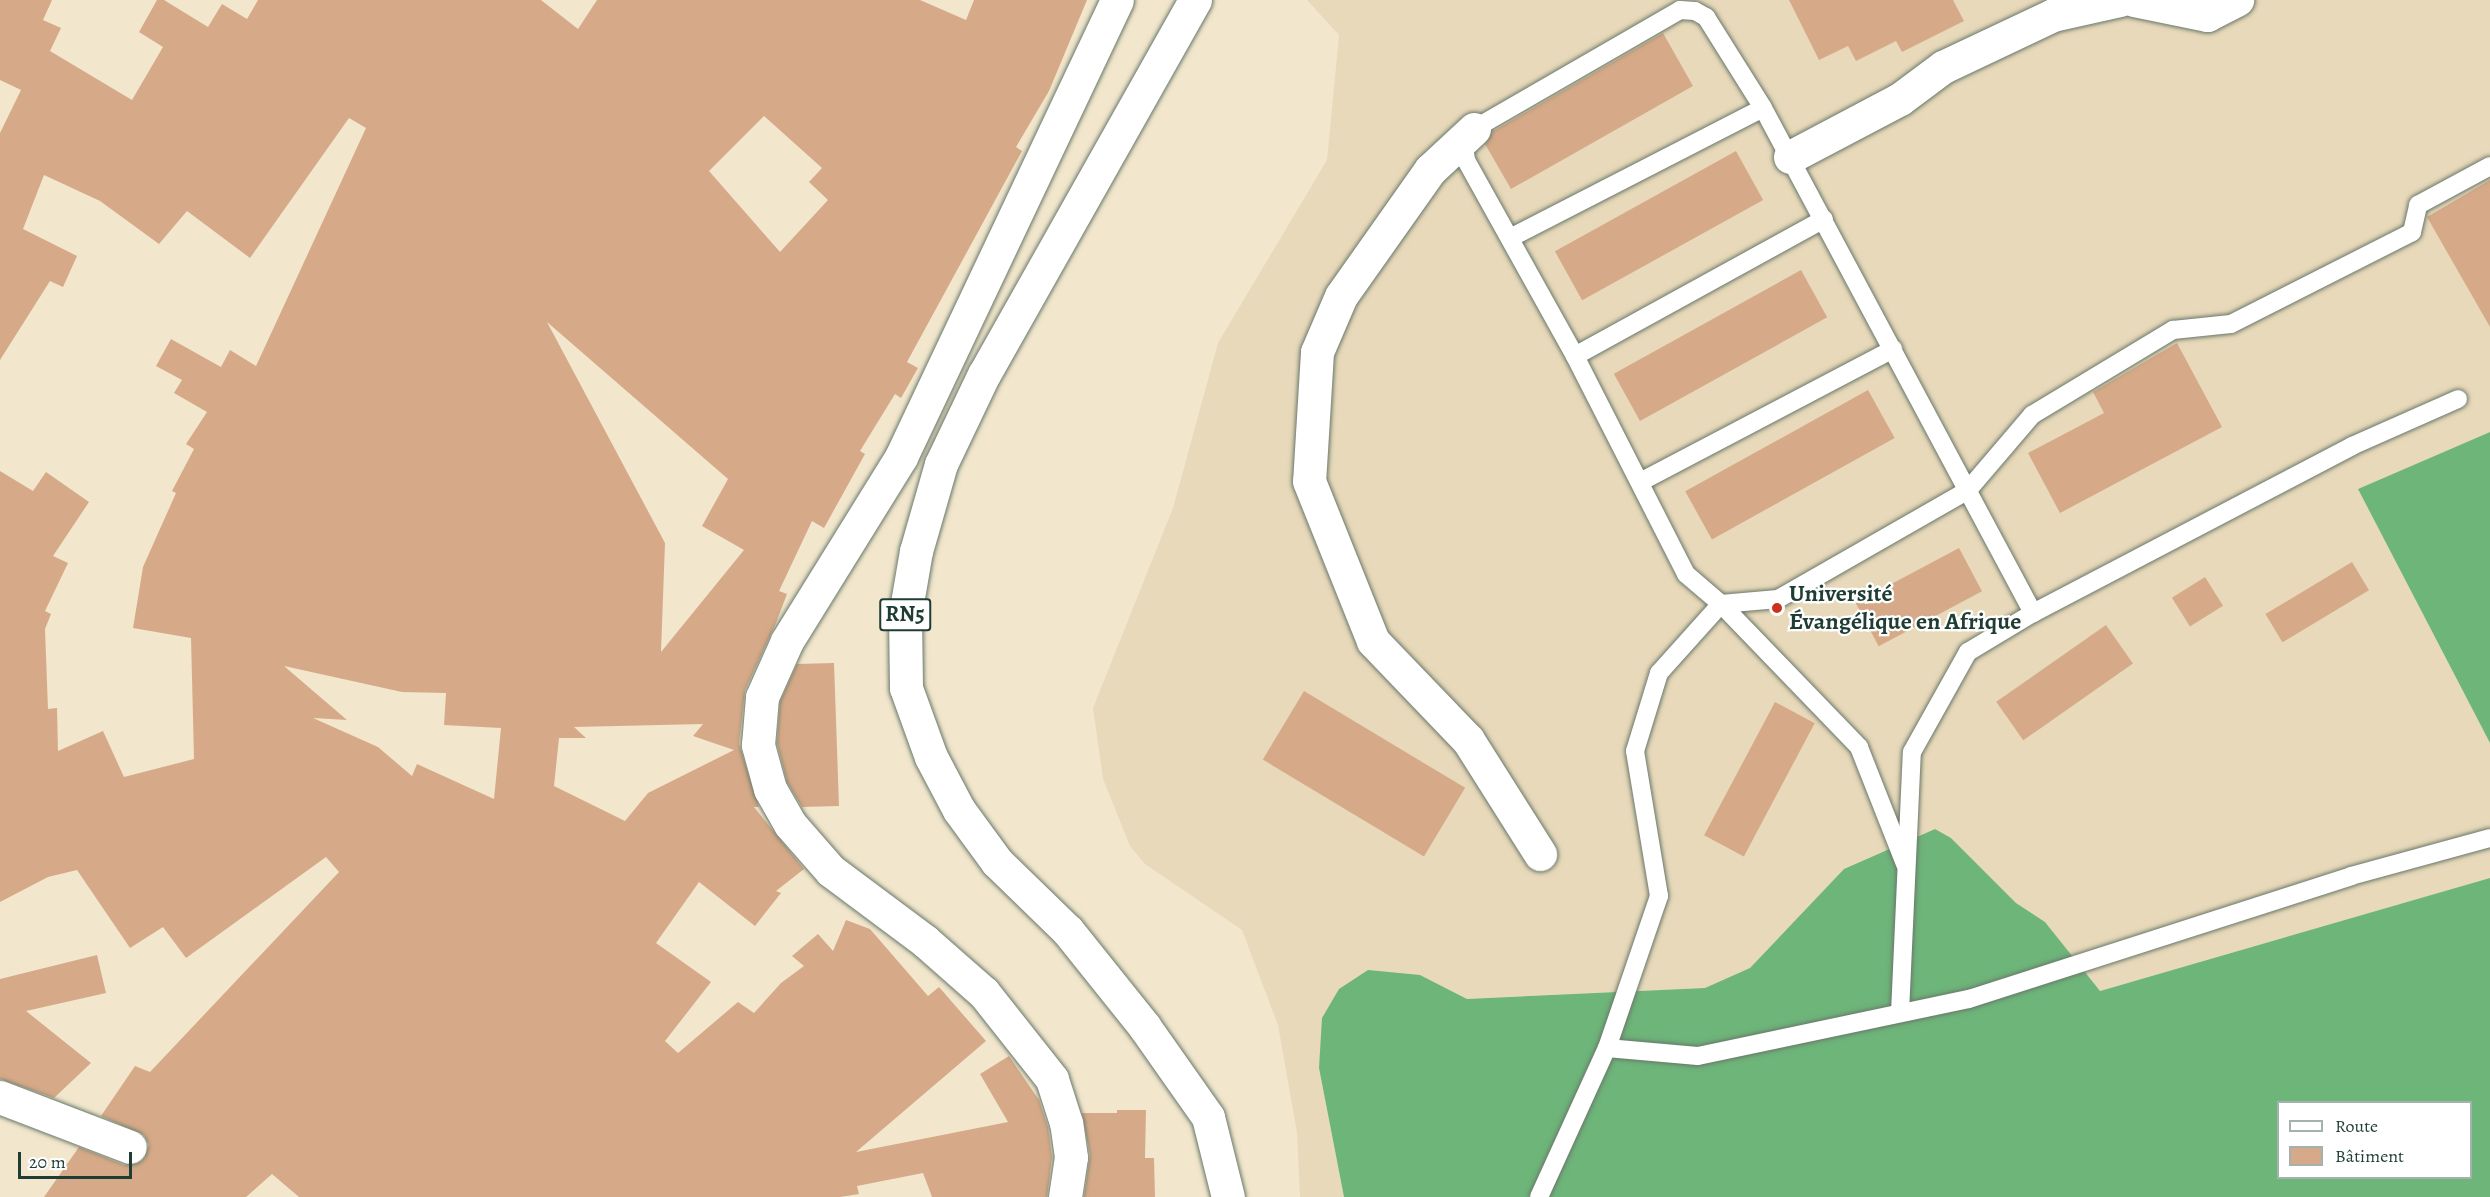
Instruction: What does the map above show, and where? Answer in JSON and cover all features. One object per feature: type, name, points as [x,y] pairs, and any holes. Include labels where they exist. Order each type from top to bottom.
[{"type":"main road","points":[[1065,1197],[1071,1157],[1066,1123],[1052,1079],[984,993],[925,941],[831,871],[790,824],[770,789],[758,745],[762,697],[787,641],[900,457],[1117,0]]},
{"type":"main road","name":"RN5","points":[[1195,0],[990,364],[941,464],[916,551],[905,615],[906,688],[931,757],[959,810],[997,862],[1068,931],[1144,1026],[1208,1117],[1228,1197]]},
{"type":"main road","points":[[1790,157],[1900,99],[1943,68],[2053,15],[2120,0]]},
{"type":"main road","points":[[2134,0],[2207,15],[2237,0]]},
{"type":"main road","points":[[1474,129],[1430,170],[1341,296],[1317,352],[1309,481],[1373,641],[1468,740],[1540,854]]},
{"type":"main road","points":[[0,1097],[130,1148]]},
{"type":"lane","points":[[1905,864],[1859,747],[1721,604],[1686,574],[1575,356],[1466,160],[1464,145],[1474,129],[1680,10],[1695,11],[1706,17],[1763,108],[1790,157],[2033,613]]},
{"type":"lane","points":[[1510,238],[1763,108]]},
{"type":"lane","points":[[1539,1197],[1607,1048],[1659,896],[1635,752],[1659,673],[1721,604],[1778,599],[1968,490],[2032,414],[2173,330],[2231,324],[2412,232],[2418,205],[2490,166]]},
{"type":"lane","points":[[1575,356],[1824,219]]},
{"type":"lane","points":[[1640,482],[1893,349]]},
{"type":"lane","points":[[1900,1013],[1905,864],[1912,752],[1968,652],[2033,613],[2352,446],[2457,399]]},
{"type":"lane","points":[[1607,1048],[1698,1056],[1969,999],[2350,876],[2490,838]]},
{"type":"shaded area","name":"Université Évangélique en Afrique","points":[[1307,0],[2490,0],[2490,432],[2358,489],[2490,743],[2490,878],[2099,991],[2045,922],[2016,903],[1951,838],[1935,829],[1844,869],[1750,968],[1705,988],[1467,999],[1420,975],[1319,1068],[1344,1197],[1300,1197],[1297,1133],[1278,1025],[1242,930],[1145,864],[1130,846],[1103,779],[1093,708],[1173,508],[1218,343],[1327,160],[1339,35]]},
{"type":"green space","points":[[2490,432],[2490,743],[2358,489]]},
{"type":"green space","points":[[1935,829],[1951,838],[2016,903],[2045,922],[2100,991],[2490,878],[2490,1197],[1344,1197],[1319,1068],[1322,1018],[1339,989],[1368,970],[1420,975],[1467,999],[1705,988],[1750,968],[1844,869]]},
{"type":"building","points":[[0,0],[52,0],[43,20],[61,28],[50,51],[132,100],[163,47],[139,32],[157,0],[164,0],[208,27],[222,4],[247,19],[258,0],[541,0],[578,29],[597,0],[920,0],[966,20],[974,0],[1087,0],[1049,91],[1016,147],[1022,151],[907,362],[918,368],[901,398],[895,394],[860,451],[865,454],[824,528],[812,521],[779,591],[787,594],[745,690],[739,744],[759,807],[754,807],[804,869],[776,891],[781,893],[755,926],[699,882],[656,943],[711,982],[665,1041],[678,1053],[738,1002],[754,1013],[781,983],[804,966],[792,956],[818,934],[833,951],[846,920],[870,929],[928,996],[939,987],[986,1041],[856,1152],[1008,1122],[980,1074],[1009,1056],[1039,1100],[1048,1127],[1052,1157],[1047,1197],[932,1197],[923,1173],[857,1186],[859,1194],[840,1197],[299,1197],[272,1174],[246,1197],[44,1197],[79,1147],[124,1165],[142,1161],[149,1145],[144,1135],[101,1116],[135,1066],[150,1072],[339,872],[326,857],[186,958],[163,927],[130,948],[77,870],[48,877],[0,902],[0,471],[33,491],[46,472],[89,502],[53,556],[68,563],[45,611],[51,614],[45,629],[48,709],[57,708],[58,751],[103,731],[124,777],[194,759],[191,638],[133,628],[143,567],[176,493],[172,491],[194,449],[186,444],[207,412],[174,393],[182,380],[156,366],[171,339],[221,367],[230,350],[256,366],[366,128],[349,118],[250,258],[187,211],[159,244],[100,201],[44,175],[23,229],[77,256],[63,287],[50,281],[0,360],[0,133],[21,90],[0,80]],"holes":[[[764,116],[822,168],[809,182],[828,200],[780,252],[709,171]],[[547,322],[728,479],[702,526],[744,550],[661,652],[665,543]],[[284,666],[402,692],[446,693],[444,725],[501,728],[494,799],[417,764],[412,776],[378,747],[313,718],[347,720]],[[703,724],[693,736],[734,750],[648,793],[625,821],[554,786],[559,738],[586,738],[574,727]]]},
{"type":"building","points":[[1789,0],[1953,0],[1964,21],[1902,52],[1896,41],[1856,61],[1848,46],[1819,60]]},
{"type":"building","points":[[1663,33],[1693,86],[1511,189],[1485,144],[1492,132]]},
{"type":"building","points":[[1736,151],[1763,200],[1582,300],[1555,251]]},
{"type":"building","points":[[2490,180],[2490,327],[2427,217]]},
{"type":"building","points":[[1801,270],[1827,317],[1640,421],[1614,374]]},
{"type":"building","points":[[2177,343],[2222,427],[2060,513],[2028,453],[2104,413],[2093,392]]},
{"type":"building","points":[[1868,390],[1895,438],[1712,539],[1685,491]]},
{"type":"building","points":[[1959,548],[1982,591],[1879,646],[1856,603]]},
{"type":"building","points":[[2352,562],[2369,590],[2282,642],[2265,614]]},
{"type":"building","points":[[2205,577],[2223,606],[2190,627],[2172,598]]},
{"type":"building","points":[[2106,625],[2133,664],[2023,740],[1996,702]]},
{"type":"building","points":[[834,663],[839,806],[802,807],[787,782],[777,743],[780,702],[797,664]]},
{"type":"building","points":[[1304,691],[1465,788],[1424,856],[1263,760]]},
{"type":"building","points":[[1775,702],[1815,723],[1744,856],[1704,835]]},
{"type":"building","points":[[97,955],[106,993],[26,1011],[91,1063],[54,1098],[0,1079],[0,979]]},
{"type":"building","points":[[1117,1110],[1146,1110],[1145,1158],[1154,1158],[1155,1197],[1084,1197],[1090,1155],[1082,1113],[1117,1113]]},
{"type":"place","name":"Université Évangélique en Afrique","points":[[1777,608]]}]
